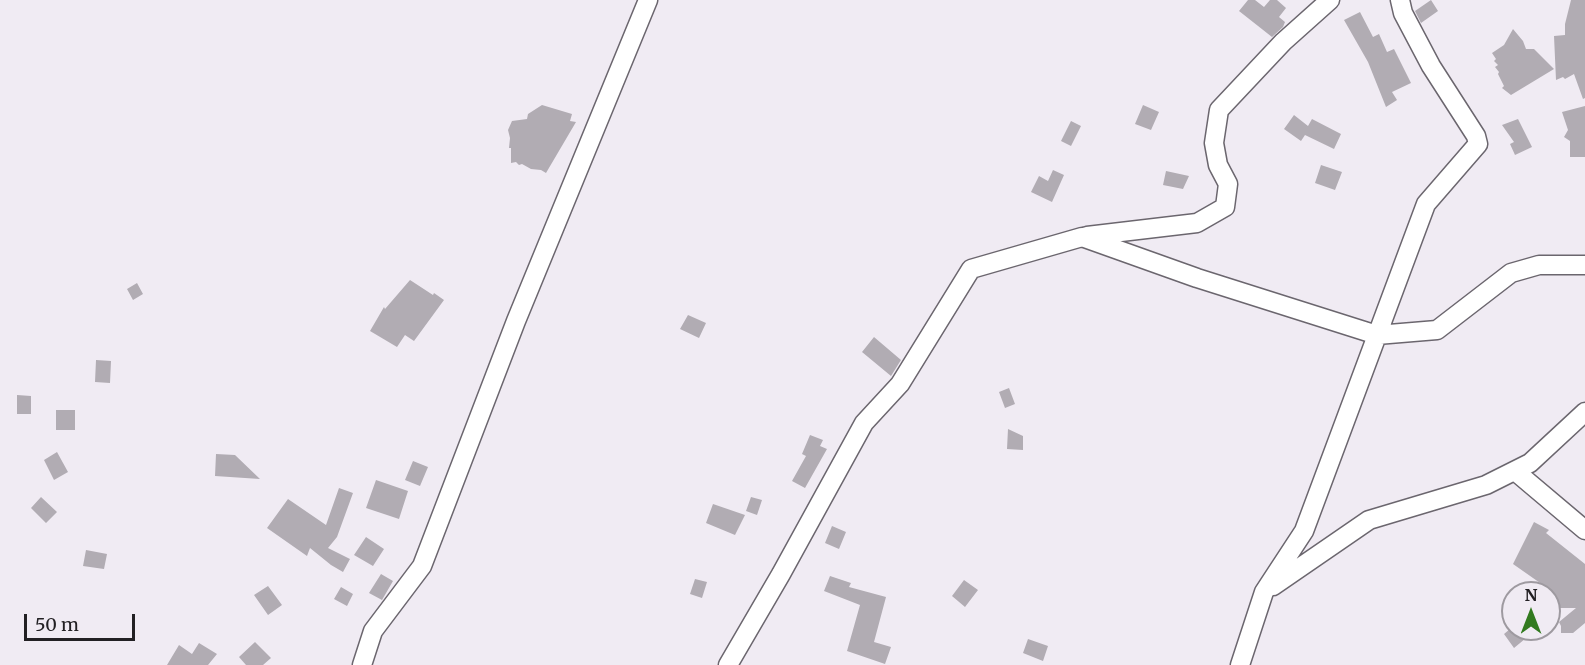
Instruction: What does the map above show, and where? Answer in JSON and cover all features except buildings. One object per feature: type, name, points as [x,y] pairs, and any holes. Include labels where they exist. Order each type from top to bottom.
[{"type":"street","points":[[362,665],[373,631],[422,566],[516,321],[648,0]]},
{"type":"street","points":[[728,665],[864,423],[900,384],[971,269],[1082,237],[1197,223],[1225,207],[1228,184],[1218,165],[1214,143],[1219,110],[1283,42],[1330,0]]},
{"type":"street","points":[[1240,665],[1264,592],[1304,531],[1426,204],[1478,144],[1476,136],[1431,66],[1403,13],[1400,0]]},
{"type":"street","points":[[1082,237],[1197,278],[1377,335],[1437,330],[1511,273],[1539,265],[1585,265]]},
{"type":"street","points":[[1264,592],[1369,520],[1486,485],[1530,463],[1585,412]]},
{"type":"street","points":[[1515,471],[1585,530]]}]
